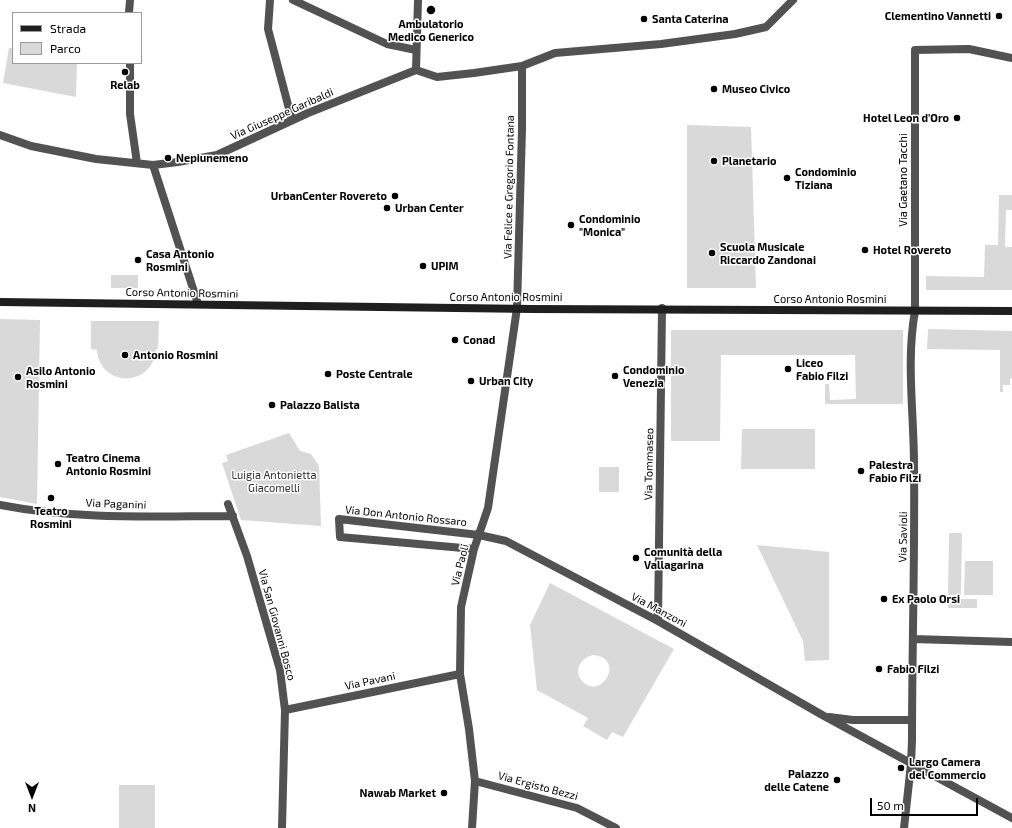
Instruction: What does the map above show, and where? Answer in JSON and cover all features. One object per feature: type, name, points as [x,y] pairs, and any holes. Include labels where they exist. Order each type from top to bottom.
[{"type":"main road","name":"Corso Antonio Rosmini","points":[[0,302],[517,308],[915,311],[1012,310]]},
{"type":"street","points":[[129,12],[130,0]]},
{"type":"street","points":[[270,0],[268,29],[292,120]]},
{"type":"street","points":[[293,0],[387,44],[416,50]]},
{"type":"street","points":[[418,0],[416,70],[437,78],[522,66],[556,53],[668,43],[735,34],[766,27],[793,0]]},
{"type":"street","name":"Via Gaetano Tacchi","points":[[915,311],[915,50],[969,49],[1012,58]]},
{"type":"street","points":[[130,64],[130,114],[137,162]]},
{"type":"street","name":"Via Felice e Gregorio Fontana","points":[[517,308],[522,128],[522,66]]},
{"type":"street","name":"Via Giuseppe Garibaldi","points":[[0,135],[31,146],[53,151],[96,159],[137,162],[153,165],[217,155],[292,120],[416,70]]},
{"type":"street","points":[[153,165],[198,304]]},
{"type":"street","name":"Via Paoli","points":[[472,828],[475,781],[469,729],[460,674],[461,607],[474,549],[488,508],[517,308]]},
{"type":"street","name":"Via Tommaseo","points":[[658,621],[662,308]]},
{"type":"street","name":"Via Savioli","points":[[904,828],[911,764],[912,720],[914,464],[911,332],[915,311]]},
{"type":"street","name":"Via San Giovanni Bosco","points":[[228,504],[247,556],[280,670],[285,710],[282,828]]},
{"type":"street","name":"Via Paganini","points":[[0,505],[38,512],[96,515],[177,517],[233,516]]},
{"type":"street","name":"Via Don Antonio Rossaro","points":[[474,549],[340,537],[340,519],[479,535]]},
{"type":"street","name":"Via Manzoni","points":[[479,535],[506,541],[658,621],[824,716],[1012,818]]},
{"type":"street","points":[[913,640],[1012,642]]},
{"type":"street","name":"Via Pavani","points":[[285,710],[460,674]]},
{"type":"street","name":"Via Manzoni","points":[[824,716],[853,720],[912,720]]},
{"type":"street","name":"Via Ergisto Bezzi","points":[[475,781],[577,808],[616,828]]},
{"type":"green space","points":[[9,48],[12,48],[12,64],[77,64],[76,97],[3,83]]},
{"type":"green space","points":[[687,125],[751,127],[756,288],[687,288]]},
{"type":"green space","points":[[999,195],[1012,195],[1012,210],[1006,210],[1005,247],[1012,247],[1012,290],[926,290],[926,276],[984,277],[985,245],[998,245]]},
{"type":"green space","points":[[111,275],[138,275],[138,288],[111,288]]},
{"type":"green space","points":[[0,319],[40,320],[37,504],[0,497]]},
{"type":"green space","points":[[91,321],[159,321],[158,349],[156,349],[153,362],[146,371],[137,376],[126,378],[116,377],[107,371],[100,362],[97,350],[91,349]]},
{"type":"green space","points":[[928,329],[1012,331],[1012,378],[1010,379],[1010,385],[1003,385],[1003,392],[1000,392],[1000,350],[927,349]]},
{"type":"green space","points":[[671,330],[903,330],[903,404],[825,404],[825,384],[829,384],[830,400],[856,399],[855,355],[721,355],[720,441],[671,441]]},
{"type":"green space","points":[[742,429],[815,429],[815,469],[741,469]]},
{"type":"green space","name":"Luigia Antonietta Giacomelli","points":[[289,433],[300,451],[311,454],[319,466],[321,526],[241,520],[222,463],[228,461],[226,455]]},
{"type":"green space","points":[[599,467],[619,467],[619,492],[599,492]]},
{"type":"green space","points":[[949,533],[962,533],[961,595],[948,595]]},
{"type":"green space","points":[[757,545],[829,552],[829,660],[805,661],[803,641]]},
{"type":"green space","points":[[965,561],[993,561],[993,595],[964,595]]},
{"type":"green space","points":[[550,583],[674,649],[623,737],[612,732],[607,740],[583,726],[588,718],[537,690],[530,625]],"holes":[[[593,655],[603,658],[608,663],[609,670],[607,677],[603,683],[597,686],[589,686],[579,677],[578,669],[585,659]]]},
{"type":"green space","points":[[948,599],[977,599],[977,608],[948,608]]},
{"type":"green space","points":[[119,785],[155,785],[155,828],[119,828]]},
{"type":"place","name":"Ambulatorio Medico Generico","points":[[431,10]]},
{"type":"place","name":"Clementino Vannetti","points":[[999,16]]},
{"type":"place","name":"Santa Caterina","points":[[644,19]]},
{"type":"place","name":"Relab","points":[[125,72]]},
{"type":"place","name":"Museo Civico","points":[[714,89]]},
{"type":"place","name":"Hotel Leon d'Oro","points":[[957,118]]},
{"type":"place","name":"Nepiunemeno","points":[[168,158]]},
{"type":"place","name":"Planetario","points":[[714,161]]},
{"type":"place","name":"Condominio Tiziana","points":[[787,178]]},
{"type":"place","name":"UrbanCenter Rovereto","points":[[395,196]]},
{"type":"place","name":"Urban Center","points":[[387,208]]},
{"type":"place","name":"Condominio \"Monica\"","points":[[571,225]]},
{"type":"place","name":"Hotel Rovereto","points":[[865,250]]},
{"type":"place","name":"Scuola Musicale Riccardo Zandonai","points":[[712,253]]},
{"type":"place","name":"Casa Antonio Rosmini","points":[[138,260]]},
{"type":"place","name":"UPIM","points":[[423,266]]},
{"type":"place","name":"Conad","points":[[455,340]]},
{"type":"place","name":"Antonio Rosmini","points":[[125,355]]},
{"type":"place","name":"Liceo Fabio Filzi","points":[[788,369]]},
{"type":"place","name":"Poste Centrale","points":[[328,374]]},
{"type":"place","name":"Condominio Venezia","points":[[615,376]]},
{"type":"place","name":"Asilo Antonio Rosmini","points":[[18,377]]},
{"type":"place","name":"Urban City","points":[[471,381]]},
{"type":"place","name":"Palazzo Balista","points":[[272,405]]},
{"type":"place","name":"Teatro Cinema Antonio Rosmini","points":[[58,464]]},
{"type":"place","name":"Palestra Fabio Filzi","points":[[861,471]]},
{"type":"place","name":"Teatro Rosmini","points":[[51,498]]},
{"type":"place","name":"Comunità della Vallagarina","points":[[636,558]]},
{"type":"place","name":"Ex Paolo Orsi","points":[[884,599]]},
{"type":"place","name":"Fabio Filzi","points":[[879,669]]},
{"type":"place","name":"Largo Camera del Commercio","points":[[901,768]]},
{"type":"place","name":"Palazzo delle Catene","points":[[837,780]]},
{"type":"place","name":"Nawab Market","points":[[444,793]]}]
